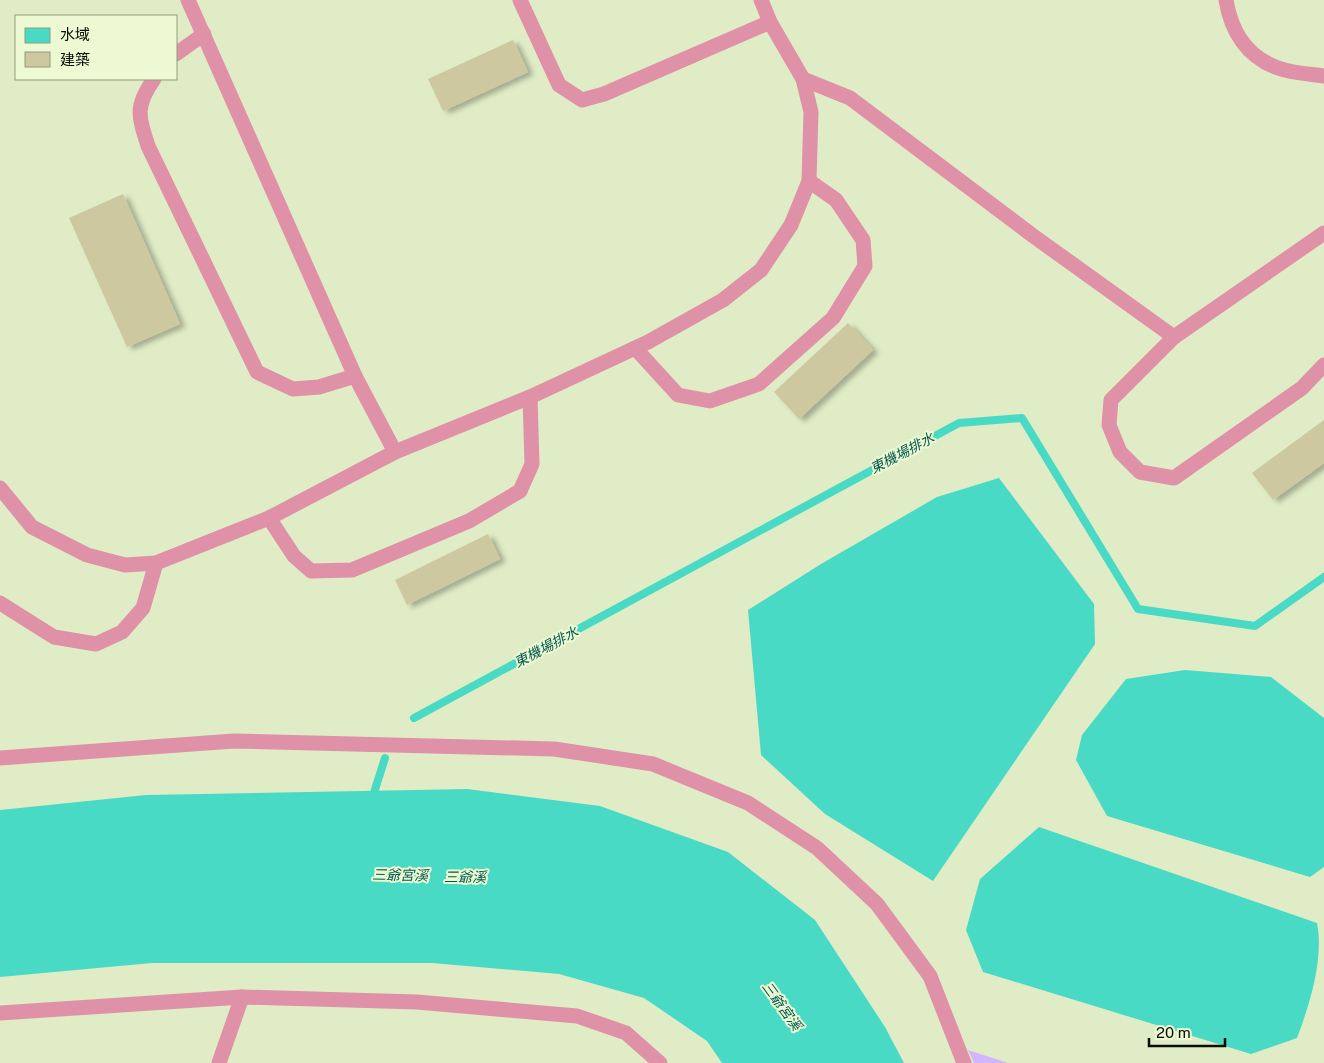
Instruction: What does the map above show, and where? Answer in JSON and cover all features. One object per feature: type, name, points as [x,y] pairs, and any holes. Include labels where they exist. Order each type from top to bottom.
[{"type":"lane","points":[[188,0],[356,376],[395,452]]},
{"type":"lane","points":[[520,0],[559,85],[582,100],[604,94],[770,22]]},
{"type":"lane","points":[[0,488],[32,527],[87,555],[125,565],[156,563],[269,518],[395,452],[530,397],[635,348],[724,300],[760,270],[791,225],[809,181],[811,112],[803,79],[770,22],[761,0]]},
{"type":"lane","points":[[1226,0],[1229,18],[1248,51],[1278,68],[1324,76]]},
{"type":"lane","points":[[178,53],[204,34]]},
{"type":"lane","points":[[803,79],[850,98],[1174,337]]},
{"type":"lane","points":[[153,80],[144,93],[139,116],[148,146],[257,372],[293,389],[319,387],[356,376]]},
{"type":"lane","points":[[635,348],[678,396],[710,401],[759,384],[833,318],[865,266],[863,240],[836,200],[809,181]]},
{"type":"lane","points":[[1324,233],[1174,337],[1112,400],[1109,425],[1120,452],[1140,472],[1174,478],[1302,388],[1324,365]]},
{"type":"lane","points":[[269,518],[294,556],[311,571],[352,570],[469,521],[520,491],[532,464],[530,397]]},
{"type":"lane","points":[[0,603],[54,637],[96,644],[122,632],[143,608],[156,563]]},
{"type":"lane","points":[[0,758],[234,741],[554,749],[653,764],[748,803],[817,848],[877,904],[930,976],[964,1063]]},
{"type":"lane","points":[[0,1013],[242,997],[417,1002],[577,1016],[626,1033],[660,1063]]},
{"type":"lane","points":[[220,1063],[242,997]]},
{"type":"shaded area","points":[[968,1050],[1008,1063],[974,1063]]},
{"type":"water","points":[[999,478],[1094,604],[1095,644],[933,881],[825,814],[761,755],[748,610],[821,564],[937,497]]},
{"type":"water","points":[[1185,670],[1271,677],[1324,718],[1324,867],[1310,877],[1107,816],[1076,760],[1082,735],[1126,679]]},
{"type":"water","name":"三爺溪","points":[[467,789],[600,806],[728,852],[815,920],[885,1027],[904,1063],[722,1063],[707,1041],[644,998],[559,974],[432,963],[152,963],[0,977],[0,810],[146,795]]},
{"type":"water","points":[[1039,827],[1317,923],[1319,951],[1315,981],[1297,1038],[1251,1054],[983,972],[966,930],[980,879]]},
{"type":"building","points":[[513,40],[528,72],[443,111],[428,79]]},
{"type":"building","points":[[123,194],[180,324],[127,347],[69,218]]},
{"type":"building","points":[[848,323],[873,350],[799,419],[774,392]]},
{"type":"building","points":[[1324,420],[1324,463],[1273,500],[1252,473]]},
{"type":"building","points":[[488,534],[500,559],[407,605],[395,580]]},
{"type":"waterway","name":"東機場排水","points":[[414,718],[959,423],[1022,418],[1138,609],[1255,626],[1324,577]]},
{"type":"waterway","name":"東機場排水","points":[[372,799],[385,758]]},
{"type":"water label","name":"三爺宮溪","points":[[400,875]]},
{"type":"water label","name":"三爺宮溪","points":[[782,1006]]}]
